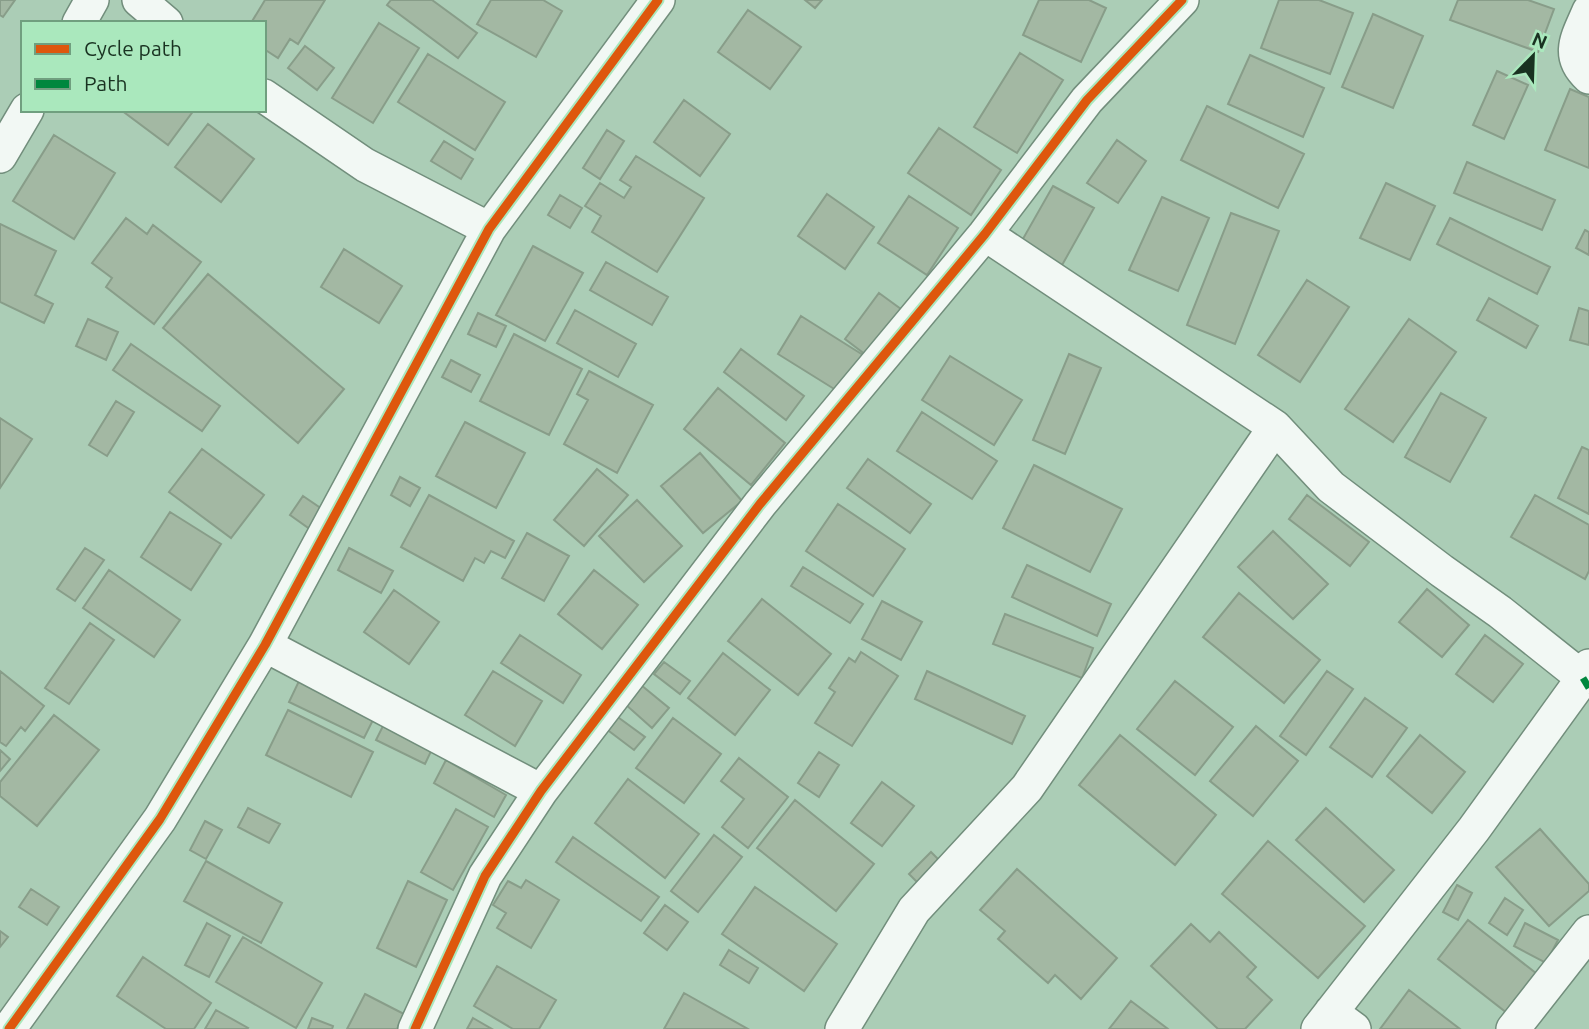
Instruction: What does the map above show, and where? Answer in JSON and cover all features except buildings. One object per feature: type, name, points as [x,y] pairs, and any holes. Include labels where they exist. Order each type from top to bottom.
[{"type":"street","points":[[80,21],[92,0]]},
{"type":"street","points":[[139,0],[164,21]]},
{"type":"street","points":[[9,1029],[160,819],[265,645],[489,229],[658,0]]},
{"type":"street","points":[[415,1029],[485,876],[541,791],[760,504],[985,234],[1087,100],[1182,0]]},
{"type":"street","points":[[1589,11],[1575,44],[1576,62],[1589,77]]},
{"type":"street","points":[[266,97],[365,165],[489,229]]},
{"type":"street","points":[[0,156],[26,112]]},
{"type":"street","points":[[985,234],[1275,427],[1331,487],[1442,571],[1586,672],[1334,1023]]},
{"type":"street","points":[[842,1029],[914,910],[1027,788],[1275,427]]},
{"type":"street","points":[[265,645],[541,791]]},
{"type":"street","points":[[1513,1029],[1589,932]]},
{"type":"marked path","points":[[1583,678],[1589,688]]},
{"type":"cycle path","points":[[9,1029],[160,819],[265,645],[489,229],[658,0]]},
{"type":"cycle path","points":[[415,1029],[485,876],[541,791],[760,504],[985,234],[1087,100],[1182,0]]}]
